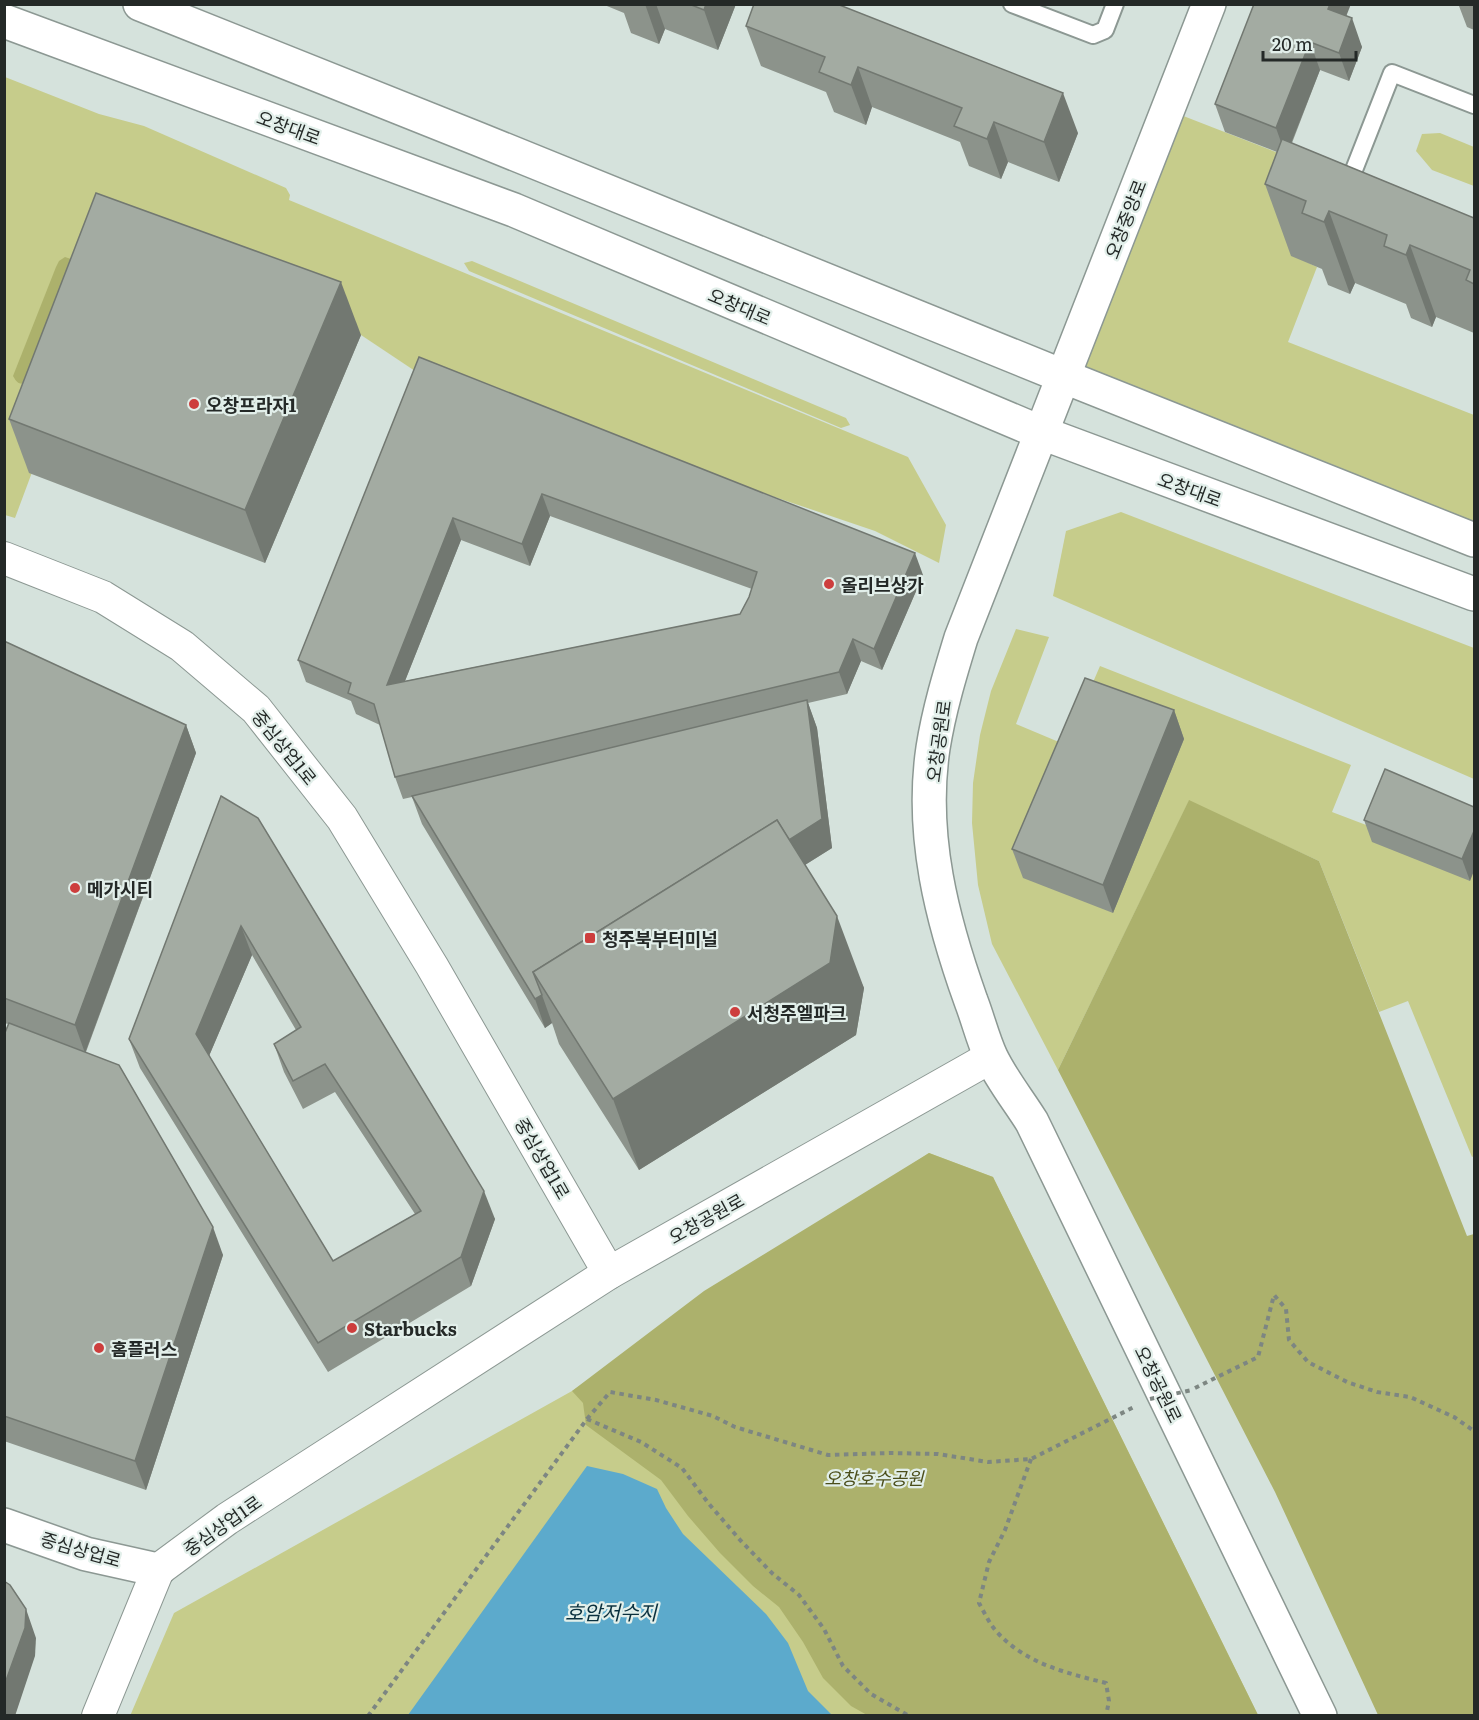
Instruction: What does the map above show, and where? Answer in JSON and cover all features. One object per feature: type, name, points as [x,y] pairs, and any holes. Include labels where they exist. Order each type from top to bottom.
[{"type":"main road","points":[[140,4],[1474,540]]},
{"type":"main road","name":"오창중앙로","points":[[1042,434],[1209,4]]},
{"type":"main road","name":"오창대로","points":[[4,21],[514,210],[1042,434],[1474,594]]},
{"type":"main road","name":"오창공원로","points":[[1042,434],[961,638],[944,697],[933,749],[930,805],[934,871],[945,920],[960,969],[991,1057],[1032,1122],[1320,1716]]},
{"type":"main road","name":"중심상업로","points":[[4,1525],[86,1554],[158,1570]]},
{"type":"street","name":"중심상업1로","points":[[4,558],[103,597],[182,646],[256,710],[342,818],[432,966],[609,1273],[227,1519],[158,1570]]},
{"type":"street","name":"오창공원로","points":[[609,1273],[991,1057]]},
{"type":"street","points":[[98,1716],[158,1570]]},
{"type":"lane","points":[[1012,4],[1092,36],[1104,30],[1115,4]]},
{"type":"lane","points":[[1371,188],[1350,180],[1392,73],[1474,105]]},
{"type":"path","points":[[368,1716],[587,1419],[610,1392],[656,1400],[712,1416],[735,1426],[828,1455],[938,1454],[988,1462],[1031,1459],[1150,1399],[1192,1390],[1257,1357],[1274,1295],[1286,1309],[1289,1340],[1308,1362],[1347,1382],[1377,1392],[1410,1397],[1454,1417],[1474,1431]]},
{"type":"path","points":[[587,1419],[641,1442],[682,1468],[741,1541],[773,1574],[799,1595],[824,1629],[843,1666],[871,1694],[909,1716]]},
{"type":"path","points":[[1031,1459],[1005,1530],[989,1562],[979,1603],[995,1630],[1019,1652],[1050,1667],[1106,1683],[1109,1701],[1106,1716]]},
{"type":"green space","points":[[5,77],[99,114],[144,126],[286,188],[290,195],[289,200],[908,457],[946,525],[939,563],[875,531],[427,379],[361,335],[116,247],[15,518],[5,515]]},
{"type":"green space","points":[[1168,110],[1286,156],[1292,255],[1317,267],[1288,342],[1474,415],[1474,536],[1065,377]]},
{"type":"green space","points":[[1440,133],[1474,147],[1474,186],[1432,170],[1416,151],[1422,134]]},
{"type":"green space","points":[[65,257],[71,259],[27,383],[20,384],[13,376],[56,267]]},
{"type":"green space","points":[[472,261],[846,418],[850,425],[841,428],[469,271],[464,263]]},
{"type":"green space","points":[[1121,512],[1474,648],[1474,779],[1053,596],[1066,531]]},
{"type":"green space","points":[[1016,629],[1049,637],[1016,724],[1066,745],[1100,666],[1351,765],[1332,812],[1474,866],[1474,1156],[1472,1157],[1408,1001],[1379,1012],[1319,861],[1189,801],[1058,1070],[992,944],[978,885],[972,823],[973,783],[980,735],[991,691]]},
{"type":"green space","points":[[1189,800],[1319,861],[1467,1236],[1474,1234],[1474,1715],[1378,1715],[1275,1492],[1058,1070]]},
{"type":"green space","name":"오창호수공원","points":[[929,1153],[993,1177],[1258,1715],[130,1716],[174,1613],[572,1391]]},
{"type":"green space","name":"오창호수공원","points":[[929,1153],[993,1177],[1258,1715],[867,1715],[851,1706],[823,1678],[803,1642],[779,1607],[753,1586],[720,1553],[661,1480],[586,1425],[583,1403],[572,1391],[704,1291]]},
{"type":"water","name":"호암저수지","points":[[587,1466],[623,1474],[657,1489],[683,1534],[766,1614],[788,1643],[808,1691],[832,1715],[408,1715]]},
{"type":"building","points":[[689,4],[706,4],[704,10]]},
{"type":"building","points":[[754,4],[837,4],[1063,93],[1044,142],[994,122],[987,139],[954,126],[962,108],[858,67],[851,85],[819,72],[825,57],[746,26]]},
{"type":"building","points":[[1254,4],[1330,4],[1328,9],[1352,18],[1339,53],[1310,42],[1276,128],[1215,104]]},
{"type":"building","points":[[1282,139],[1474,218],[1474,284],[1466,280],[1470,270],[1410,245],[1406,255],[1384,246],[1387,235],[1329,211],[1324,222],[1302,213],[1306,201],[1265,184]]},
{"type":"building","name":"오창프라자1","points":[[96,193],[341,282],[245,510],[9,419]]},
{"type":"building","name":"올리브상가","points":[[419,357],[915,553],[874,649],[853,639],[839,672],[395,777],[374,704],[348,693],[351,683],[298,660]],"holes":[[[542,494],[757,572],[749,597],[740,614],[387,685],[453,518],[522,544]]]},
{"type":"building","name":"메가시티","points":[[4,641],[186,725],[75,1025],[4,998]]},
{"type":"building","points":[[1085,678],[1174,710],[1103,885],[1012,849]]},
{"type":"building","name":"청주북부터미널","points":[[807,700],[822,819],[789,840],[777,820],[533,972],[542,995],[535,999],[412,796]]},
{"type":"building","points":[[1385,769],[1474,807],[1474,831],[1462,859],[1364,820]]},
{"type":"building","points":[[221,796],[258,818],[484,1191],[461,1257],[318,1343],[129,1039]],"holes":[[[241,926],[301,1027],[274,1044],[293,1081],[325,1064],[421,1211],[333,1261],[196,1034]]]},
{"type":"building","points":[[777,820],[837,916],[830,963],[613,1099],[533,972]]},
{"type":"building","name":"홈플러스","points":[[9,1023],[119,1065],[213,1227],[135,1461],[4,1416],[4,1035]]},
{"type":"building","points":[[4,1581],[10,1585],[26,1609],[25,1628],[4,1686]]},
{"type":"place","name":"오창프라자1","points":[[194,404]]},
{"type":"place","name":"올리브상가","points":[[829,584]]},
{"type":"place","name":"메가시티","points":[[75,888]]},
{"type":"place","name":"청주북부터미널","points":[[590,938]]},
{"type":"place","name":"서청주엘파크","points":[[735,1012]]},
{"type":"place","name":"Starbucks","points":[[352,1328]]},
{"type":"place","name":"홈플러스","points":[[99,1348]]}]
